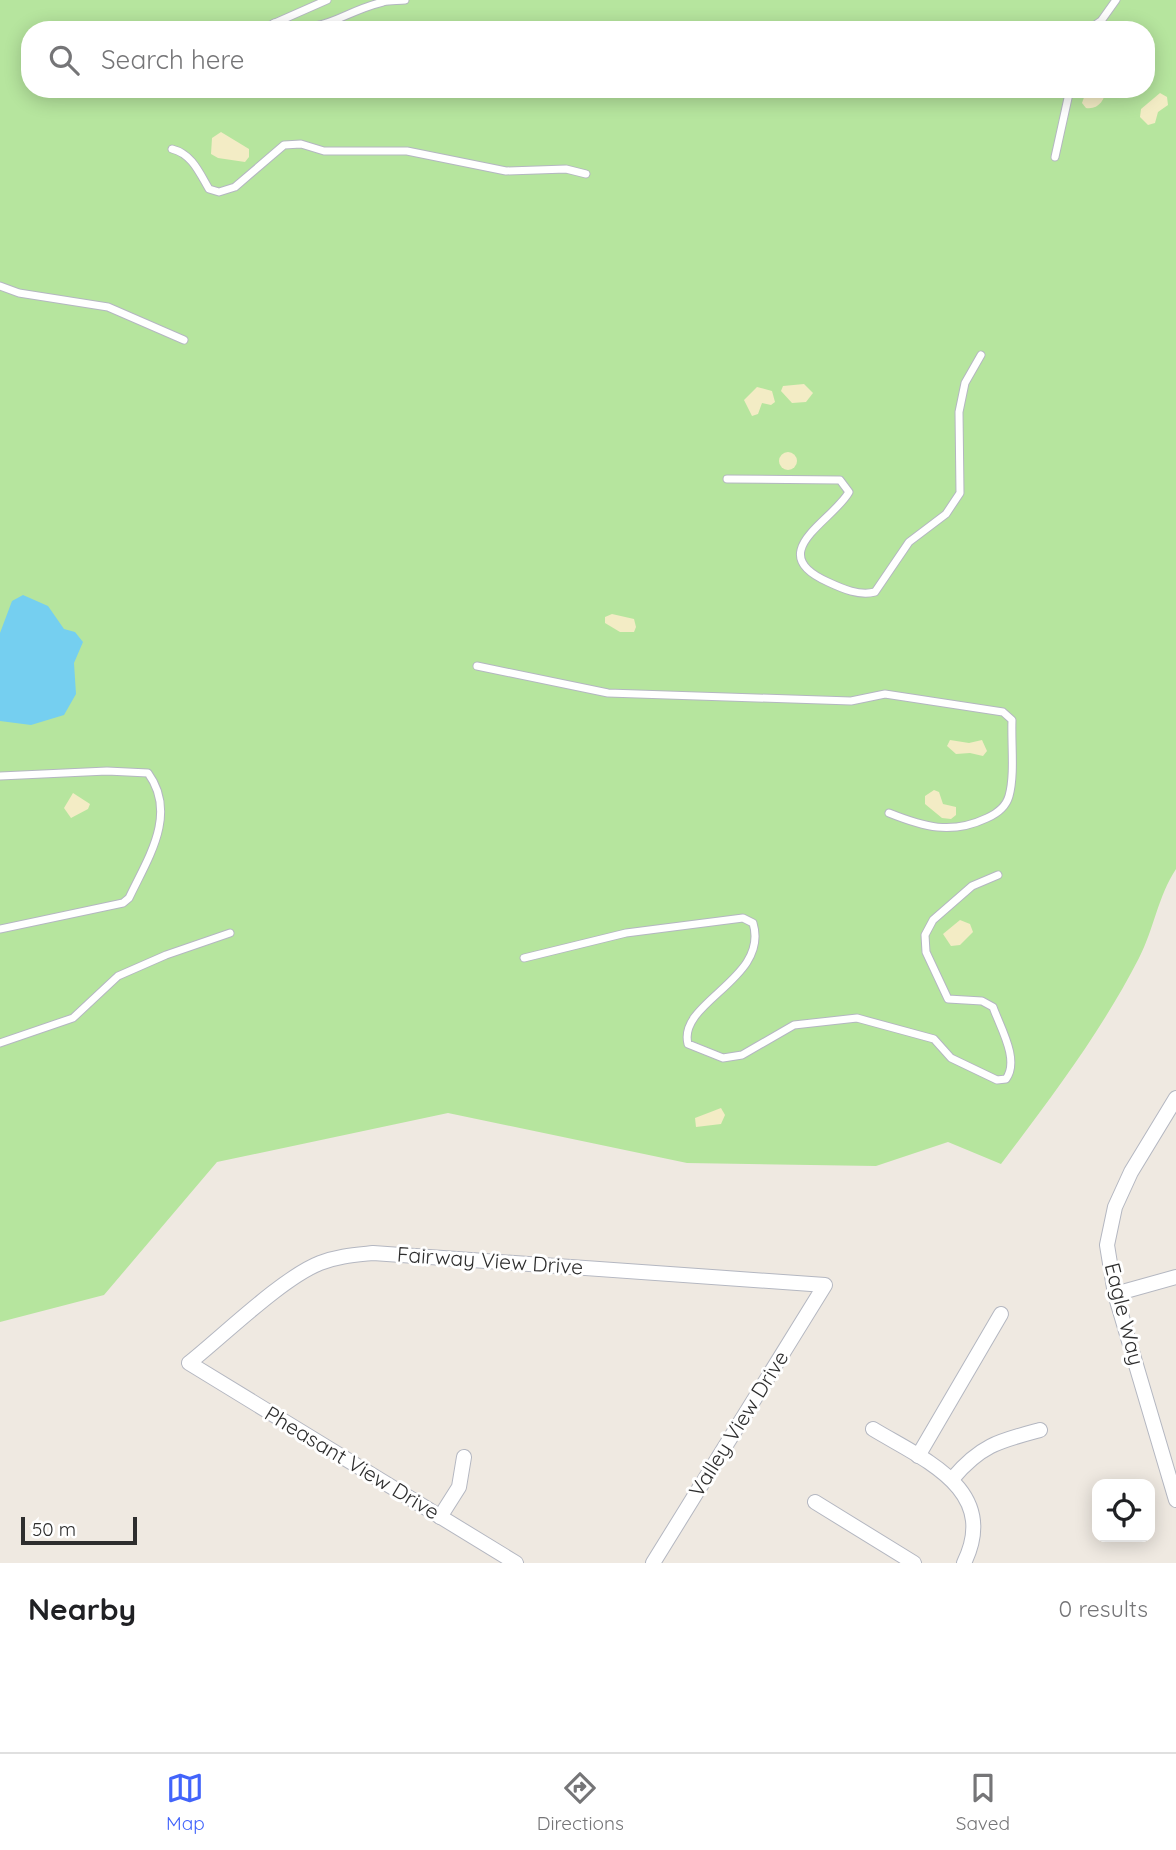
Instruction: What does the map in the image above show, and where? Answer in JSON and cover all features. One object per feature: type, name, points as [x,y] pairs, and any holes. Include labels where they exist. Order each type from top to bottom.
[{"type":"street","name":"Eagle Way","points":[[1176,1098],[1131,1172],[1115,1207],[1107,1245],[1115,1294],[1176,1500]]},
{"type":"street","name":"Fairway View Drive","points":[[189,1363],[294,1278],[317,1264],[343,1256],[373,1253],[825,1285]]},
{"type":"street","points":[[1115,1294],[1176,1277]]},
{"type":"street","name":"Valley View Drive","points":[[653,1563],[825,1285]]},
{"type":"street","points":[[918,1456],[1001,1314]]},
{"type":"street","name":"Pheasant View Drive","points":[[189,1363],[516,1563]]},
{"type":"street","points":[[873,1429],[953,1478],[969,1505],[974,1531],[964,1563]]},
{"type":"street","points":[[953,1478],[971,1457],[992,1443],[1040,1430]]},
{"type":"street","points":[[440,1517],[459,1487],[464,1457]]},
{"type":"street","points":[[815,1502],[914,1563]]},
{"type":"lane","points":[[279,21],[327,0]]},
{"type":"lane","points":[[332,21],[386,1],[405,0]]},
{"type":"lane","points":[[1101,21],[1116,0]]},
{"type":"lane","points":[[1055,157],[1068,98]]},
{"type":"lane","points":[[172,149],[182,152],[191,160],[209,189],[219,192],[235,187],[284,145],[301,144],[324,150],[407,151],[506,171],[566,169],[586,174]]},
{"type":"lane","points":[[0,286],[19,293],[108,307],[184,340]]},
{"type":"lane","points":[[727,479],[841,480],[849,492],[809,532],[801,548],[801,557],[807,569],[821,579],[866,594],[875,592],[909,541],[956,504],[962,475],[959,412],[964,383],[981,355]]},
{"type":"lane","points":[[477,666],[608,693],[851,701],[886,694],[1003,712],[1012,720],[1009,797],[998,813],[976,823],[947,830],[920,826],[889,813]]},
{"type":"lane","points":[[0,776],[136,770],[148,773],[158,786],[162,812],[159,833],[129,898],[123,903],[0,929]]},
{"type":"lane","points":[[524,958],[626,933],[743,918],[753,923],[756,934],[749,955],[731,985],[690,1021],[686,1035],[688,1044],[723,1058],[743,1055],[794,1025],[857,1018],[934,1039],[951,1058],[998,1080],[1006,1079],[1011,1073],[1012,1059],[993,1007],[982,1001],[948,999],[926,952],[925,935],[933,920],[972,886],[998,875]]},
{"type":"lane","points":[[0,1043],[73,1018],[118,976],[166,954],[230,933]]},
{"type":"green space","points":[[0,0],[1176,0],[1176,869],[1139,958],[1108,1012],[1057,1089],[1001,1164],[948,1142],[876,1166],[687,1163],[448,1113],[217,1162],[104,1295],[0,1322]]},
{"type":"sand","points":[[1160,93],[1167,97],[1168,105],[1158,112],[1155,123],[1148,125],[1140,117],[1141,109]]},
{"type":"sand","points":[[1084,98],[1103,98],[1094,107],[1086,108],[1082,103]]},
{"type":"sand","points":[[221,132],[249,149],[249,157],[245,162],[218,158],[211,154],[212,138]]},
{"type":"sand","points":[[804,384],[813,393],[806,402],[792,403],[781,391],[783,386]]},
{"type":"sand","points":[[757,387],[772,391],[775,402],[771,405],[762,403],[758,414],[752,416],[744,400]]},
{"type":"sand","points":[[784,452],[792,452],[797,461],[795,468],[784,470],[779,465],[779,457]]},
{"type":"sand","points":[[612,614],[634,619],[634,632],[620,632],[605,623],[605,617]]},
{"type":"sand","points":[[950,740],[969,743],[982,740],[987,751],[983,756],[956,754],[947,746]]},
{"type":"sand","points":[[934,790],[939,792],[943,804],[956,807],[956,815],[951,819],[942,818],[925,804],[925,796]]},
{"type":"sand","points":[[73,793],[90,804],[88,809],[71,818],[64,808]]},
{"type":"sand","points":[[960,920],[970,924],[973,932],[960,945],[951,946],[943,934]]},
{"type":"sand","points":[[721,1108],[725,1115],[721,1124],[696,1127],[695,1118]]},
{"type":"water","points":[[23,595],[48,606],[64,629],[75,632],[83,642],[74,663],[76,694],[64,715],[31,725],[0,721],[0,633],[12,601]]}]
